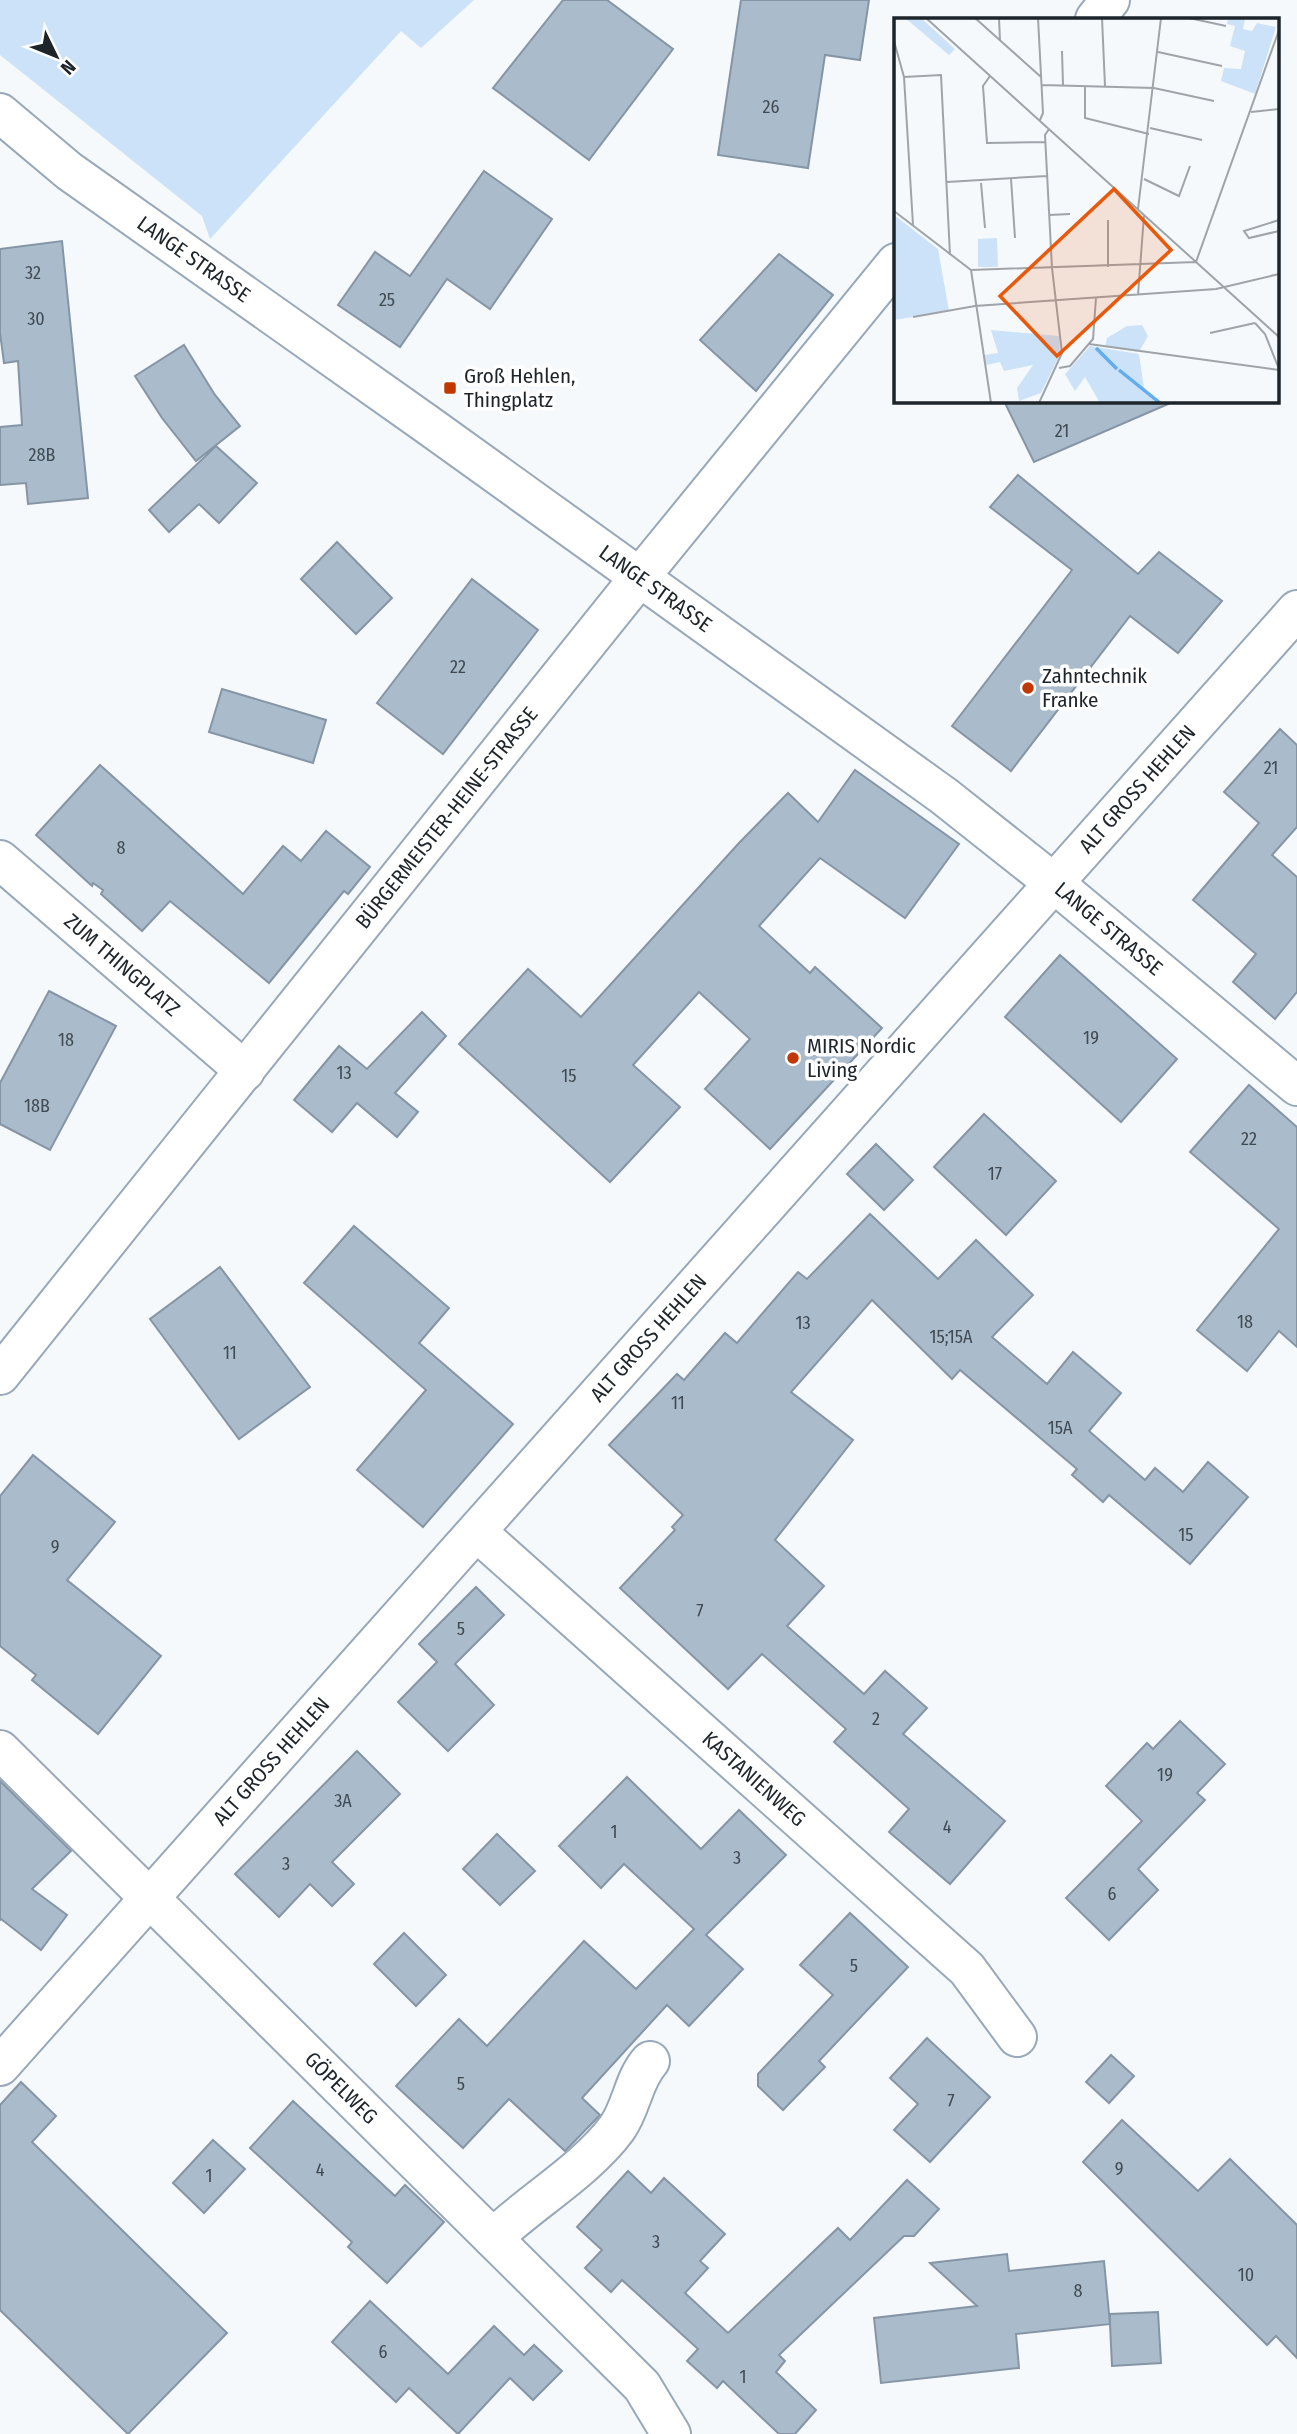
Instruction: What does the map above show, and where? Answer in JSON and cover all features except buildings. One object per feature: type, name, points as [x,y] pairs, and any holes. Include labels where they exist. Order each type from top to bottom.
[{"type":"street","points":[[1096,18],[1110,0]]},
{"type":"street","name":"LANGE STRASSE","points":[[0,113],[69,171],[944,796],[1055,884],[1297,1086]]},
{"type":"street","name":"BÜRGERMEISTER-HEINE-STRASSE","points":[[0,1375],[894,264]]},
{"type":"street","name":"ALT GROSS HEHLEN","points":[[0,2066],[1297,610]]},
{"type":"street","name":"ZUM THINGPLATZ","points":[[0,860],[245,1071]]},
{"type":"street","name":"KASTANIENWEG","points":[[477,1532],[967,1969],[1017,2038]]},
{"type":"street","name":"GÖPELWEG","points":[[0,1750],[642,2386],[671,2434]]},
{"type":"street","points":[[493,2238],[519,2213],[596,2152],[617,2128],[630,2107],[641,2072],[650,2061]]},
{"type":"shaded area","points":[[0,0],[474,0],[421,48],[401,31],[210,239],[202,216],[0,55]]},
{"type":"place","name":"Groß Hehlen, Thingplatz","points":[[450,388]]},
{"type":"place","name":"Zahntechnik Franke","points":[[1028,688]]},
{"type":"place","name":"MIRIS Nordic Living","points":[[793,1058]]}]
